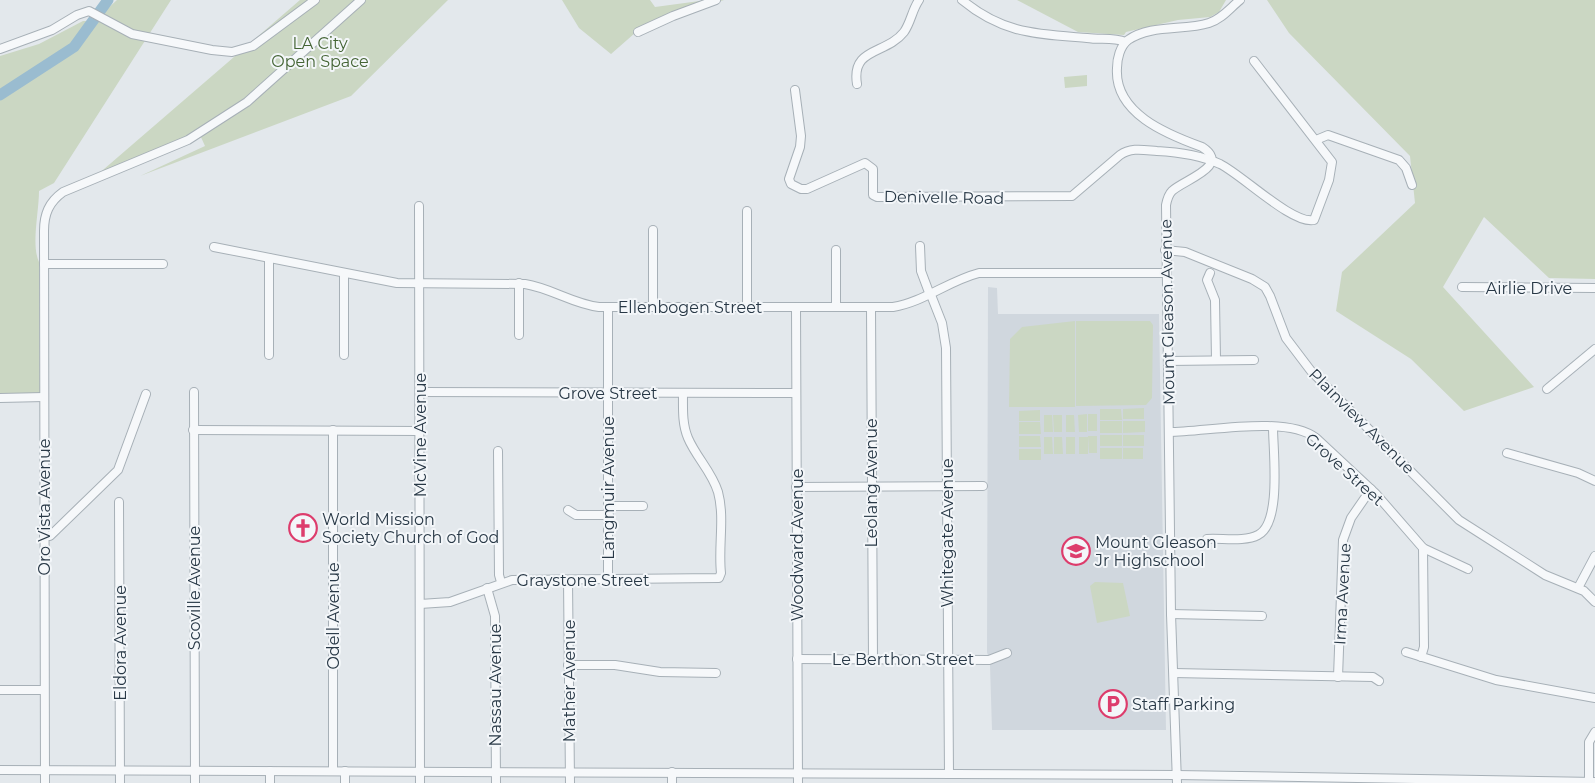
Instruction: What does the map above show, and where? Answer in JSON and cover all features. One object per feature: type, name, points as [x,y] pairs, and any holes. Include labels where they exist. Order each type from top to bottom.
[{"type":"street","points":[[0,49],[52,30],[77,15],[89,11],[132,34],[147,38],[212,50],[239,51],[253,46],[315,0]]},
{"type":"street","name":"Oro Vista Avenue","points":[[45,783],[44,231],[47,209],[58,196],[165,151],[224,118],[247,102],[361,0]]},
{"type":"street","points":[[638,32],[672,16],[716,0]]},
{"type":"street","points":[[857,84],[855,72],[858,63],[863,57],[900,37],[906,29],[919,0]]},
{"type":"street","points":[[962,0],[972,9],[1006,28],[1033,33],[1125,42],[1167,28],[1209,23],[1226,13],[1240,0]]},
{"type":"street","points":[[1125,42],[1118,56],[1116,73],[1118,89],[1124,100],[1162,130],[1207,150],[1211,162],[1224,167],[1277,204],[1306,220],[1314,220],[1332,167],[1330,157],[1254,60]]},
{"type":"street","name":"Denivelle Road","points":[[796,90],[801,136],[800,147],[789,180],[791,184],[801,189],[807,189],[865,163],[873,169],[872,190],[873,195],[877,197],[1072,196],[1128,150],[1170,152],[1211,162]]},
{"type":"street","points":[[1316,140],[1328,135],[1399,160],[1406,168],[1412,186]]},
{"type":"street","name":"Mount Gleason Avenue","points":[[1177,779],[1171,614],[1165,250],[1166,206],[1168,196],[1178,186],[1204,171],[1211,162]]},
{"type":"street","name":"McVine Avenue","points":[[419,206],[420,783]]},
{"type":"street","points":[[747,211],[747,307]]},
{"type":"street","points":[[653,230],[653,307]]},
{"type":"street","name":"Whitegate Avenue","points":[[920,246],[921,271],[942,323],[946,348],[949,774]]},
{"type":"street","name":"Ellenbogen Street","points":[[214,247],[393,282],[519,283],[538,286],[583,304],[608,307],[871,308],[902,306],[930,295],[961,278],[979,273],[1166,272]]},
{"type":"street","points":[[836,250],[836,307]]},
{"type":"street","name":"Plainview Avenue","points":[[1165,250],[1185,252],[1252,279],[1265,287],[1286,338],[1311,371],[1460,520],[1545,575],[1587,593],[1595,602]]},
{"type":"street","points":[[269,258],[269,355]]},
{"type":"street","points":[[44,264],[163,264]]},
{"type":"street","points":[[344,273],[344,355]]},
{"type":"street","points":[[1210,273],[1207,280],[1216,300],[1216,360]]},
{"type":"street","points":[[519,283],[519,335]]},
{"type":"street","name":"Airlie Drive","points":[[1462,287],[1595,288]]},
{"type":"street","name":"Langmuir Avenue","points":[[608,307],[608,580]]},
{"type":"street","name":"Woodward Avenue","points":[[796,307],[798,783]]},
{"type":"street","name":"Leolang Avenue","points":[[871,308],[872,659]]},
{"type":"street","points":[[1547,389],[1595,349]]},
{"type":"street","points":[[1168,361],[1254,360]]},
{"type":"street","name":"Scoville Avenue","points":[[194,392],[195,783]]},
{"type":"street","name":"Grove Street","points":[[420,392],[796,393]]},
{"type":"street","name":"Graystone Street","points":[[420,604],[450,602],[501,582],[518,579],[719,578],[721,573],[718,493],[714,482],[688,438],[683,415],[683,393]]},
{"type":"street","points":[[44,536],[50,536],[55,532],[118,470],[146,394]]},
{"type":"street","points":[[0,398],[44,397]]},
{"type":"street","points":[[1207,539],[1254,537],[1266,528],[1274,499],[1273,427]]},
{"type":"street","name":"Grove Street","points":[[1169,432],[1211,428],[1273,427],[1294,428],[1309,433],[1371,489],[1423,548],[1468,568]]},
{"type":"street","points":[[193,430],[420,431]]},
{"type":"street","name":"Odell Avenue","points":[[333,430],[333,771]]},
{"type":"street","points":[[498,450],[499,575],[501,582]]},
{"type":"street","points":[[1507,453],[1578,473],[1595,481]]},
{"type":"street","points":[[796,486],[983,486]]},
{"type":"street","name":"Irma Avenue","points":[[1338,677],[1343,540],[1350,518],[1371,489]]},
{"type":"street","name":"Eldora Avenue","points":[[119,502],[120,783]]},
{"type":"street","points":[[568,510],[576,515],[643,506]]},
{"type":"street","points":[[1421,657],[1424,647],[1423,548]]},
{"type":"street","points":[[1578,588],[1595,556]]},
{"type":"street","name":"Mather Avenue","points":[[568,580],[570,783]]},
{"type":"street","name":"Nassau Avenue","points":[[487,588],[495,616],[496,783]]},
{"type":"street","points":[[1171,614],[1262,616]]},
{"type":"street","points":[[1406,652],[1496,680],[1595,698]]},
{"type":"street","name":"Le Berthon Street","points":[[797,659],[989,660],[1007,653]]},
{"type":"street","points":[[568,665],[615,665],[660,672],[716,673]]},
{"type":"street","points":[[1174,673],[1373,677],[1379,681]]},
{"type":"street","points":[[0,690],[44,690]]},
{"type":"street","points":[[1589,783],[1589,742],[1595,732]]},
{"type":"street","points":[[0,770],[949,774],[1177,779],[1595,782]]},
{"type":"street","points":[[270,771],[270,783]]},
{"type":"street","points":[[345,771],[345,783]]},
{"type":"street","points":[[672,772],[672,783]]},
{"type":"shaded area","name":"Mount Gleason Jr Highschool","points":[[988,287],[997,288],[998,314],[1159,314],[1166,730],[992,730],[990,665],[987,652]]},
{"type":"green space","points":[[117,0],[171,0],[54,183],[39,191],[35,238],[39,262],[40,393],[0,393],[0,56],[39,44],[83,21],[100,21],[103,13]]},
{"type":"green space","name":"LA City Open Space","points":[[300,0],[448,0],[351,96],[140,176],[205,146],[200,135],[89,182]]},
{"type":"green space","points":[[562,0],[650,0],[655,7],[707,0],[724,0],[677,15],[635,33],[611,54],[579,28]]},
{"type":"green space","points":[[1017,0],[1226,0],[1219,12],[1210,17],[1178,20],[1126,32],[1124,35],[1078,32]]},
{"type":"green space","points":[[1267,0],[1595,0],[1595,279],[1549,278],[1484,217],[1443,287],[1534,387],[1464,411],[1411,359],[1336,311],[1342,272],[1415,203],[1410,156],[1289,33]]},
{"type":"green space","points":[[1087,75],[1087,86],[1065,88],[1064,77]]},
{"type":"green space","points":[[1075,321],[1075,407],[1009,407],[1010,339],[1022,327]]},
{"type":"green space","points":[[1076,321],[1150,321],[1153,325],[1152,398],[1146,405],[1076,406]]},
{"type":"green space","points":[[1144,408],[1144,419],[1123,419],[1123,409]]},
{"type":"green space","points":[[1100,409],[1121,409],[1122,420],[1100,420]]},
{"type":"green space","points":[[1040,410],[1040,421],[1019,421],[1019,411]]},
{"type":"green space","points":[[1087,414],[1087,432],[1079,432],[1078,415]]},
{"type":"green space","points":[[1088,414],[1097,414],[1097,431],[1088,431]]},
{"type":"green space","points":[[1044,415],[1052,415],[1053,432],[1044,432]]},
{"type":"green space","points":[[1053,415],[1062,415],[1062,432],[1054,432]]},
{"type":"green space","points":[[1066,415],[1074,415],[1075,432],[1066,432]]},
{"type":"green space","points":[[1100,421],[1122,421],[1122,433],[1100,433]]},
{"type":"green space","points":[[1123,421],[1145,421],[1145,432],[1123,433]]},
{"type":"green space","points":[[1019,422],[1040,422],[1041,434],[1019,434]]},
{"type":"green space","points":[[1100,435],[1122,435],[1122,446],[1100,446]]},
{"type":"green space","points":[[1123,435],[1144,435],[1144,446],[1123,446]]},
{"type":"green space","points":[[1019,436],[1040,436],[1041,447],[1019,447]]},
{"type":"green space","points":[[1088,436],[1097,436],[1097,453],[1089,453]]},
{"type":"green space","points":[[1044,437],[1052,437],[1053,454],[1044,454]]},
{"type":"green space","points":[[1054,437],[1062,437],[1063,454],[1054,454]]},
{"type":"green space","points":[[1066,437],[1075,437],[1075,454],[1066,454]]},
{"type":"green space","points":[[1079,437],[1088,437],[1088,454],[1079,454]]},
{"type":"green space","points":[[1100,448],[1122,448],[1122,459],[1100,459]]},
{"type":"green space","points":[[1123,448],[1143,448],[1143,459],[1123,459]]},
{"type":"green space","points":[[1019,449],[1041,449],[1041,460],[1019,460]]},
{"type":"green space","points":[[1095,582],[1123,583],[1130,616],[1097,623],[1090,586]]},
{"type":"waterway","points":[[0,95],[74,47],[108,0]]},
{"type":"place","name":"World Mission Society Church of God","points":[[303,528]]},
{"type":"place","name":"Mount Gleason Jr Highschool","points":[[1076,551]]},
{"type":"place","name":"Staff Parking","points":[[1113,704]]}]
